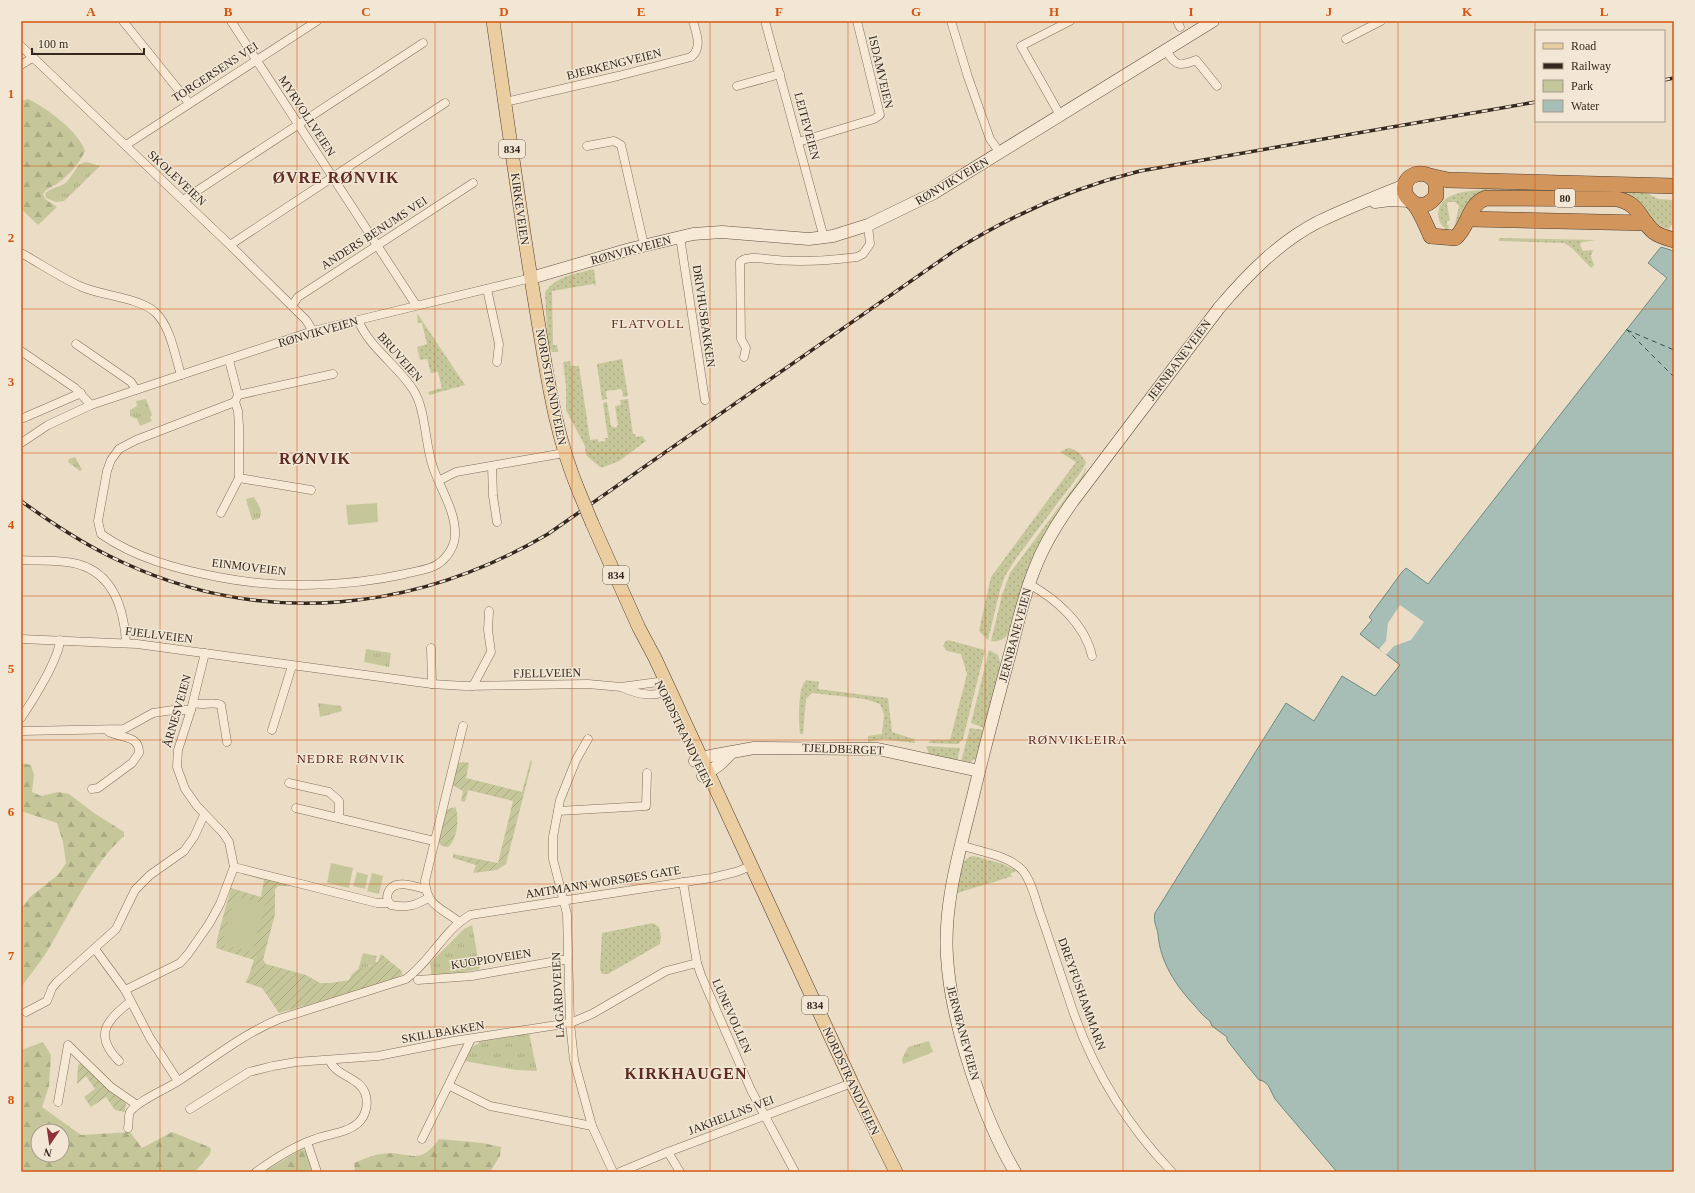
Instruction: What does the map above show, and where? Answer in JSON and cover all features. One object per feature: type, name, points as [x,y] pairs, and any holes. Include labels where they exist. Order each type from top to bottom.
[{"type":"highway","name":"JERNBANEVEIEN","points":[[1406,182],[1411,176],[1418,173],[1448,180],[1674,186]]},
{"type":"highway","points":[[1430,176],[1436,183],[1430,227],[1431,236]]},
{"type":"highway","points":[[1406,182],[1405,190],[1431,236]]},
{"type":"highway","name":"JERNBANEVEIEN","points":[[1412,202],[1424,205],[1458,187],[1491,182]]},
{"type":"highway","name":"80","points":[[1431,236],[1455,238],[1463,231],[1475,204],[1481,199],[1491,197],[1617,199],[1624,200],[1635,207],[1646,223],[1658,235],[1674,240]]},
{"type":"highway","name":"80","points":[[1469,219],[1646,223]]},
{"type":"main road","name":"KIRKEVEIEN","points":[[493,21],[531,278]]},
{"type":"main road","name":"NORDSTRANDVEIEN","points":[[531,278],[550,393],[564,453],[580,494],[639,628],[662,686],[737,836],[852,1083],[896,1172]]},
{"type":"street","points":[[123,21],[189,103]]},
{"type":"street","name":"MYRVOLLVEIEN","points":[[231,21],[416,305]]},
{"type":"street","name":"TORGERSENS VEI","points":[[126,145],[317,21]]},
{"type":"street","name":"BJERKENGVEIEN","points":[[505,102],[618,76],[691,57],[696,51],[698,42],[693,21]]},
{"type":"street","name":"LEITEVEIEN","points":[[766,21],[824,238]]},
{"type":"street","name":"ISDAMVEIEN","points":[[798,142],[874,119],[880,115],[857,21]]},
{"type":"street","points":[[951,21],[968,77],[990,139],[1000,153]]},
{"type":"street","points":[[1060,115],[1021,46],[1070,21]]},
{"type":"street","name":"RØNVIKVEIEN","points":[[21,443],[48,425],[91,405],[313,331],[531,278],[680,237],[722,232],[797,239],[824,238],[868,225],[934,194],[1214,21]]},
{"type":"street","points":[[1346,39],[1381,21]]},
{"type":"street","points":[[183,200],[423,43]]},
{"type":"street","name":"SKOLEVEIEN","points":[[21,46],[32,58],[48,70],[230,245],[306,320],[313,331]]},
{"type":"street","points":[[1166,51],[1173,62],[1180,65],[1196,60],[1217,86]]},
{"type":"street","points":[[21,65],[32,58]]},
{"type":"street","points":[[738,86],[780,74]]},
{"type":"street","points":[[230,245],[445,103]]},
{"type":"street","points":[[587,146],[614,141],[621,145],[644,246]]},
{"type":"street","name":"JERNBANEVEIEN","points":[[1015,1172],[979,1092],[960,1033],[949,986],[947,928],[949,901],[961,845],[1029,584],[1053,531],[1073,501],[1223,303],[1252,271],[1286,243],[1318,223],[1400,187],[1406,182]]},
{"type":"street","name":"ANDERS BENUMS VEI","points":[[292,306],[298,297],[473,183]]},
{"type":"street","name":"JERNBANEVEIEN","points":[[1350,209],[1390,200],[1412,202]]},
{"type":"street","points":[[744,357],[746,348],[741,339],[740,262],[743,259],[756,258],[809,262],[857,257],[863,254],[870,244],[868,225]]},
{"type":"street","name":"DRIVHUSBAKKEN","points":[[680,237],[705,400]]},
{"type":"street","points":[[21,253],[80,286],[101,294],[138,303],[152,310],[163,322],[180,375]]},
{"type":"street","points":[[487,289],[499,344],[498,362]]},
{"type":"street","name":"BRUVEIEN","points":[[358,320],[363,332],[371,344],[414,391],[420,407],[433,468],[440,480]]},
{"type":"street","points":[[76,344],[131,382],[136,390]]},
{"type":"street","points":[[21,351],[81,393],[91,405]]},
{"type":"street","points":[[220,513],[239,478],[238,410],[229,360]]},
{"type":"street","name":"EINMOVEIEN","points":[[333,374],[236,398],[136,440],[119,449],[111,460],[107,471],[98,521],[101,534],[128,550],[144,556],[186,570],[227,578],[287,584],[326,584],[391,577],[430,568],[439,564],[449,554],[454,544],[455,528],[440,480]]},
{"type":"street","points":[[21,419],[81,393]]},
{"type":"street","points":[[440,480],[456,472],[564,453]]},
{"type":"street","points":[[492,466],[493,496],[497,514],[497,522]]},
{"type":"street","points":[[239,478],[311,490]]},
{"type":"street","points":[[21,560],[75,563],[84,566],[105,581],[117,597],[122,611],[126,643]]},
{"type":"street","points":[[1029,584],[1054,599],[1074,621],[1090,644],[1092,656]]},
{"type":"street","points":[[473,686],[491,652],[488,630],[489,611]]},
{"type":"street","name":"FJELLVEIEN","points":[[21,639],[126,643],[432,684],[473,686],[588,684],[621,687],[662,686]]},
{"type":"street","points":[[21,718],[43,680],[58,649],[60,640]]},
{"type":"street","points":[[431,648],[432,684]]},
{"type":"street","name":"ÅRNESVEIEN","points":[[205,653],[192,706],[178,750],[177,767],[185,789],[204,815],[223,834],[228,842],[234,866]]},
{"type":"street","points":[[272,730],[292,666]]},
{"type":"street","name":"FJELLVEIEN","points":[[621,687],[644,694],[662,686]]},
{"type":"street","points":[[21,731],[124,729],[153,713],[218,703],[221,705],[227,742]]},
{"type":"street","points":[[459,922],[441,910],[428,898],[425,889],[426,871],[463,726]]},
{"type":"street","points":[[92,788],[98,788],[126,767],[139,754],[138,746],[131,738],[111,734],[108,729]]},
{"type":"street","name":"LAGÅRDVEIEN","points":[[588,739],[571,772],[558,811],[553,837],[553,859],[564,901],[570,1023],[574,1060],[592,1126],[613,1172]]},
{"type":"street","name":"TJELDBERGET","points":[[698,760],[754,748],[878,749],[980,771]]},
{"type":"street","name":"TJELDBERGET","points":[[706,774],[730,754]]},
{"type":"street","points":[[558,811],[646,806],[647,773]]},
{"type":"street","points":[[289,783],[333,795],[340,802],[339,818]]},
{"type":"street","points":[[296,808],[434,841]]},
{"type":"street","points":[[26,1012],[47,1001],[52,988],[57,982],[116,930],[134,890],[150,875],[176,858],[190,844],[204,815]]},
{"type":"street","name":"DREYFUSHAMMARN","points":[[961,845],[1002,858],[1022,870],[1036,900],[1068,998],[1091,1057],[1128,1119],[1148,1146],[1172,1172]]},
{"type":"street","points":[[124,990],[180,963],[188,954],[209,924],[220,904],[234,866],[377,903],[390,903],[397,906],[410,907],[415,906],[428,898]]},
{"type":"street","name":"AMTMANN WORSØES GATE","points":[[137,1105],[178,1081],[238,1040],[260,1028],[279,1020],[406,979],[421,966],[459,922],[470,915],[683,882],[736,872],[751,866]]},
{"type":"street","name":"LUNEVOLLEN","points":[[683,882],[697,963],[729,1041],[764,1116],[795,1172]]},
{"type":"street","points":[[390,903],[387,897],[388,892],[391,887],[396,884],[425,889]]},
{"type":"street","points":[[95,949],[124,990],[178,1081]]},
{"type":"street","name":"KUOPIOVEIEN","points":[[418,980],[472,976],[568,959]]},
{"type":"street","name":"SKILLBAKKEN","points":[[190,1109],[249,1072],[296,1062],[330,1061],[347,1058],[378,1056],[570,1023],[592,1014],[666,971],[697,963]]},
{"type":"street","points":[[119,1061],[108,1049],[104,1037],[109,1022],[130,1002]]},
{"type":"street","points":[[422,1139],[450,1086],[471,1039]]},
{"type":"street","points":[[58,1102],[68,1045],[111,1087],[137,1105],[130,1113],[128,1128]]},
{"type":"street","points":[[256,1172],[288,1151],[307,1142],[357,1125],[364,1117],[367,1099],[362,1087],[332,1067],[330,1061]]},
{"type":"street","name":"JAKHELLNS VEI","points":[[620,1172],[668,1152],[852,1083]]},
{"type":"street","points":[[450,1086],[490,1106],[592,1126]]},
{"type":"street","points":[[307,1142],[316,1172]]},
{"type":"street","points":[[668,1152],[680,1172]]},
{"type":"green space","points":[[28,99],[53,114],[61,121],[76,136],[85,151],[70,172],[58,183],[46,190],[43,194],[45,199],[57,207],[38,225],[21,209],[21,101]]},
{"type":"green space","points":[[86,162],[100,166],[64,201],[56,202],[46,198],[45,194],[47,192],[64,184],[80,164]]},
{"type":"green space","points":[[1484,188],[1643,191],[1658,199],[1674,200],[1674,222],[1669,229],[1660,226],[1643,206],[1485,193],[1454,229],[1459,206],[1455,202],[1448,202],[1447,204],[1450,221],[1447,221],[1447,225],[1449,225],[1448,231],[1445,230],[1440,223],[1438,211],[1445,199],[1459,193],[1481,190]]},
{"type":"green space","points":[[1499,238],[1596,240],[1582,242],[1580,245],[1583,251],[1593,250],[1591,256],[1594,265],[1591,268],[1572,248],[1564,243],[1499,241]]},
{"type":"green space","points":[[594,269],[596,286],[593,284],[552,291],[553,345],[557,345],[558,352],[552,352],[548,345],[545,293],[549,287],[566,276]]},
{"type":"green space","points":[[417,314],[465,385],[429,395],[428,392],[442,388],[438,372],[431,373],[427,359],[420,360],[417,347],[427,344],[422,323],[418,323]]},
{"type":"green space","points":[[622,359],[628,396],[623,397],[622,389],[606,391],[607,399],[602,400],[597,364]]},
{"type":"green space","points":[[570,361],[571,366],[579,366],[590,440],[598,439],[598,442],[605,441],[605,438],[608,438],[603,403],[607,402],[611,426],[616,428],[618,425],[615,406],[621,405],[620,400],[628,399],[633,434],[635,434],[636,437],[642,436],[646,441],[619,461],[604,467],[600,467],[586,455],[585,446],[566,410],[566,386],[563,362]]},
{"type":"green space","points":[[146,399],[152,415],[150,417],[152,421],[140,426],[137,419],[130,416],[130,410],[137,406],[136,401]]},
{"type":"green space","points":[[1068,448],[1079,453],[1086,463],[1081,472],[1017,557],[1005,576],[1000,590],[988,640],[979,631],[991,577],[1076,462],[1060,452]]},
{"type":"green space","points":[[75,457],[82,470],[80,471],[68,462],[69,459]]},
{"type":"green space","points":[[1086,467],[1084,477],[1010,632],[1002,640],[991,641],[1002,595],[1010,573],[1082,476]]},
{"type":"green space","points":[[254,497],[261,513],[259,519],[252,520],[246,499]]},
{"type":"green space","points":[[377,503],[378,522],[348,525],[346,505]]},
{"type":"green space","points":[[948,640],[985,650],[963,739],[958,744],[928,743],[931,740],[950,740],[967,674],[961,654],[947,651],[943,646]]},
{"type":"green space","points":[[366,649],[391,653],[389,667],[364,662]]},
{"type":"green space","points":[[989,650],[998,655],[1001,666],[984,728],[971,723]]},
{"type":"green space","points":[[806,680],[819,682],[818,689],[888,698],[892,732],[914,739],[915,743],[883,739],[868,742],[868,736],[882,734],[884,714],[880,704],[865,699],[812,693],[806,699],[803,734],[800,734],[800,698],[803,685]]},
{"type":"green space","points":[[318,703],[341,706],[342,711],[320,717]]},
{"type":"green space","points":[[970,728],[984,730],[978,757],[970,762],[961,761]]},
{"type":"green space","points":[[926,746],[960,748],[957,761],[929,754]]},
{"type":"green space","points":[[531,759],[532,762],[506,864],[497,870],[473,873],[476,865],[453,858],[453,854],[498,863],[513,801],[468,790],[465,802],[461,801],[463,791],[452,785],[458,763],[469,763],[466,778],[522,792]]},
{"type":"green space","points":[[21,763],[31,765],[34,775],[32,792],[41,796],[58,792],[69,794],[94,813],[124,832],[124,836],[112,848],[92,875],[46,953],[21,988],[21,909],[30,897],[58,875],[66,863],[63,842],[57,823],[21,811]]},
{"type":"green space","points":[[455,807],[457,811],[457,828],[454,839],[448,847],[442,846],[437,841],[445,810]]},
{"type":"green space","points":[[974,856],[1003,864],[1017,871],[1009,874],[1013,876],[954,894],[961,865],[969,858]]},
{"type":"green space","points":[[331,863],[353,868],[349,888],[327,883]]},
{"type":"green space","points":[[244,871],[299,886],[278,886],[275,889],[275,914],[263,960],[266,964],[306,975],[320,983],[331,983],[349,980],[357,970],[370,966],[373,962],[378,962],[381,954],[402,971],[402,975],[378,985],[279,1013],[262,988],[245,982],[248,978],[254,960],[216,948],[218,935],[231,888],[261,897],[264,880],[242,874]]},
{"type":"green space","points":[[357,872],[368,875],[365,889],[353,886]]},
{"type":"green space","points":[[372,873],[383,876],[379,894],[367,891]]},
{"type":"green space","points":[[235,896],[265,904],[252,952],[222,944]]},
{"type":"green space","points":[[653,923],[659,927],[661,937],[660,944],[608,974],[602,974],[600,969],[602,933]]},
{"type":"green space","points":[[472,925],[480,969],[432,978],[430,963],[464,929]]},
{"type":"green space","points":[[363,953],[377,956],[374,966],[369,965],[365,972],[358,970]]},
{"type":"green space","points":[[529,1033],[537,1071],[516,1070],[464,1061],[470,1048],[479,1043],[479,1038]]},
{"type":"green space","points":[[929,1041],[933,1052],[903,1064],[902,1059],[908,1047]]},
{"type":"green space","points":[[43,1042],[51,1055],[49,1086],[42,1107],[64,1123],[30,1123],[30,1163],[70,1163],[70,1127],[81,1135],[130,1132],[142,1148],[172,1132],[211,1149],[210,1154],[195,1172],[21,1172],[21,1050]]},
{"type":"green space","points":[[83,1062],[126,1103],[125,1112],[115,1110],[106,1097],[91,1107],[84,1097],[95,1089],[86,1076],[77,1084],[78,1065]]},
{"type":"green space","points":[[439,1139],[483,1143],[501,1147],[500,1156],[490,1172],[355,1172],[354,1163],[371,1156],[391,1153],[419,1156],[432,1148]]},
{"type":"green space","points":[[302,1149],[306,1151],[312,1172],[263,1172]]},
{"type":"water","points":[[1661,247],[1674,251],[1674,1172],[1337,1172],[1275,1099],[1268,1085],[1259,1080],[1227,1040],[1227,1037],[1212,1026],[1210,1021],[1200,1012],[1175,982],[1166,964],[1159,944],[1155,913],[1286,703],[1314,721],[1342,676],[1375,696],[1400,665],[1360,634],[1372,620],[1369,617],[1406,568],[1428,584],[1667,278],[1648,263]]},
{"type":"pier","points":[[1400,605],[1424,622],[1411,640],[1394,646],[1386,655],[1379,649],[1386,641],[1388,623]]},
{"type":"ferry route","points":[[1626,329],[1674,377]]},
{"type":"ferry route","points":[[1627,330],[1674,350]]},
{"type":"railway","points":[[1665,80],[1674,78]]},
{"type":"railway","points":[[21,501],[45,518],[96,549],[122,562],[176,583],[230,596],[284,603],[338,602],[392,595],[445,581],[497,560],[548,534],[954,251],[998,225],[1067,194],[1091,185],[1140,171],[1535,102]]},
{"type":"district","name":"ØVRE RØNVIK","points":[[336,177]]},
{"type":"district","name":"FLATVOLL","points":[[648,323]]},
{"type":"district","name":"RØNVIK","points":[[315,458]]},
{"type":"district","name":"RØNVIKLEIRA","points":[[1078,739]]},
{"type":"district","name":"NEDRE RØNVIK","points":[[351,758]]},
{"type":"district","name":"KIRKHAUGEN","points":[[686,1073]]}]
